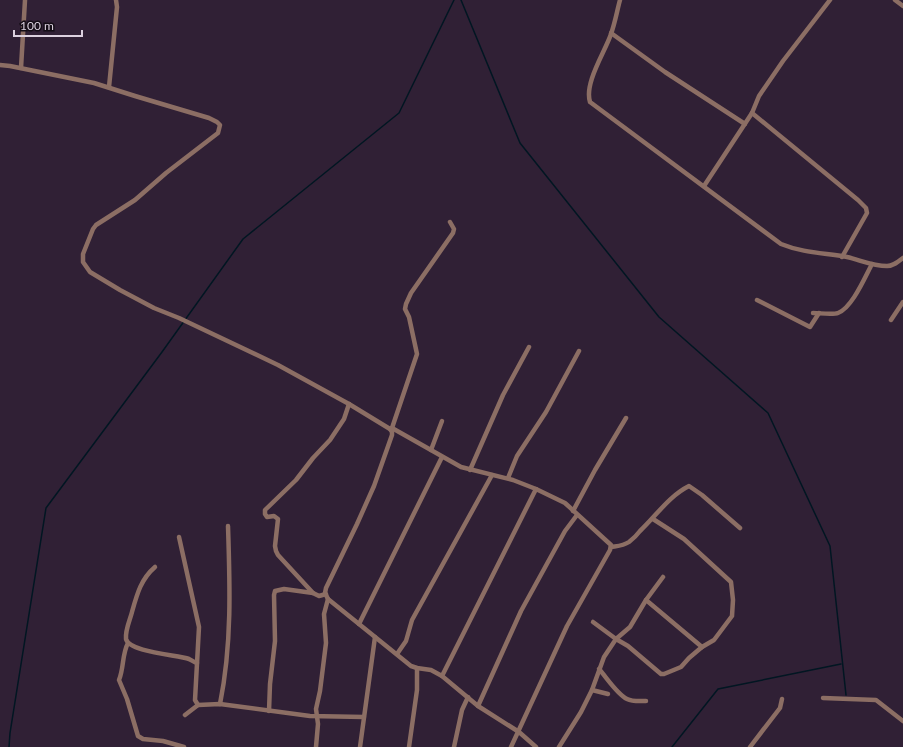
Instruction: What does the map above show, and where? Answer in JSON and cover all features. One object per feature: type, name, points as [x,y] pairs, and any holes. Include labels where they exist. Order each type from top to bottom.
[{"type":"street","points":[[20,68],[25,0]]},
{"type":"street","points":[[109,87],[117,7],[116,0]]},
{"type":"street","points":[[620,0],[611,33],[591,82],[590,102],[781,244],[792,249],[805,252],[842,257],[886,266],[894,264],[903,258]]},
{"type":"street","points":[[704,186],[752,113],[759,96],[783,61],[830,0]]},
{"type":"street","points":[[895,0],[903,6]]},
{"type":"street","points":[[611,33],[665,72],[744,124]]},
{"type":"street","points":[[0,65],[109,87],[209,118],[220,125],[218,133],[166,173],[135,200],[92,229],[83,254],[83,262],[90,272],[154,308],[179,318],[278,365],[461,467],[508,478],[536,488],[565,503],[610,542],[611,547],[567,626],[512,747]]},
{"type":"street","points":[[752,113],[866,208],[867,213],[842,257]]},
{"type":"street","points":[[316,747],[318,724],[316,709],[320,691],[326,643],[324,614],[327,597],[326,588],[374,486],[392,435],[391,429],[416,361],[417,354],[409,317],[405,309],[406,304],[410,293],[453,234],[454,229],[450,222]]},
{"type":"street","points":[[813,313],[838,314],[846,308],[872,264]]},
{"type":"street","points":[[757,300],[810,327],[819,313]]},
{"type":"street","points":[[891,320],[903,302]]},
{"type":"street","points":[[470,470],[503,395],[529,346]]},
{"type":"street","points":[[508,478],[517,456],[546,412],[579,351]]},
{"type":"street","points":[[313,593],[278,555],[275,546],[278,519],[274,516],[267,517],[264,514],[265,510],[296,480],[334,434],[344,419],[349,404]]},
{"type":"street","points":[[573,511],[626,418]]},
{"type":"street","points":[[431,450],[442,421]]},
{"type":"street","points":[[359,624],[442,457]]},
{"type":"street","points":[[397,654],[406,641],[412,620],[492,475]]},
{"type":"street","points":[[611,547],[621,546],[629,542],[670,500],[681,490],[689,486],[702,495],[740,528]]},
{"type":"street","points":[[442,676],[536,488]]},
{"type":"street","points":[[478,706],[521,611],[565,531],[577,514]]},
{"type":"street","points":[[593,622],[628,646],[661,674],[664,674],[681,667],[702,647],[714,640],[732,616],[733,600],[730,582],[684,539],[653,519]]},
{"type":"street","points":[[220,704],[228,643],[230,572],[228,526]]},
{"type":"street","points":[[180,537],[199,627],[194,700],[198,705]]},
{"type":"street","points":[[155,567],[147,574],[138,589],[127,630],[126,638],[128,643],[132,646],[189,659],[197,663]]},
{"type":"street","points":[[559,747],[581,712],[592,690],[604,657],[616,639],[630,627],[646,600],[663,577]]},
{"type":"street","points":[[269,711],[270,684],[275,641],[275,591],[284,589],[313,593],[319,596],[327,597],[411,666],[431,670],[442,676],[478,706],[519,732],[536,747]]},
{"type":"street","points":[[646,600],[702,647]]},
{"type":"street","points":[[360,747],[375,637]]},
{"type":"street","points":[[128,643],[125,650],[122,672],[119,680],[127,699],[138,736],[143,739],[163,741],[184,747]]},
{"type":"street","points":[[409,747],[417,690],[417,668]]},
{"type":"street","points":[[599,669],[621,695],[628,700],[635,702],[646,701]]},
{"type":"street","points":[[592,690],[608,694]]},
{"type":"street","points":[[454,747],[462,710],[468,697]]},
{"type":"street","points":[[823,698],[876,700],[903,721]]},
{"type":"street","points":[[750,747],[780,708],[782,699]]},
{"type":"street","points":[[185,716],[198,705],[220,704],[316,716],[364,716]]},
{"type":"waterway","points":[[9,747],[46,508],[162,352],[243,239],[399,113],[454,0]]},
{"type":"waterway","points":[[461,0],[520,143],[659,317],[768,413],[830,546],[846,695]]},
{"type":"waterway","points":[[672,747],[718,689],[841,664]]}]
